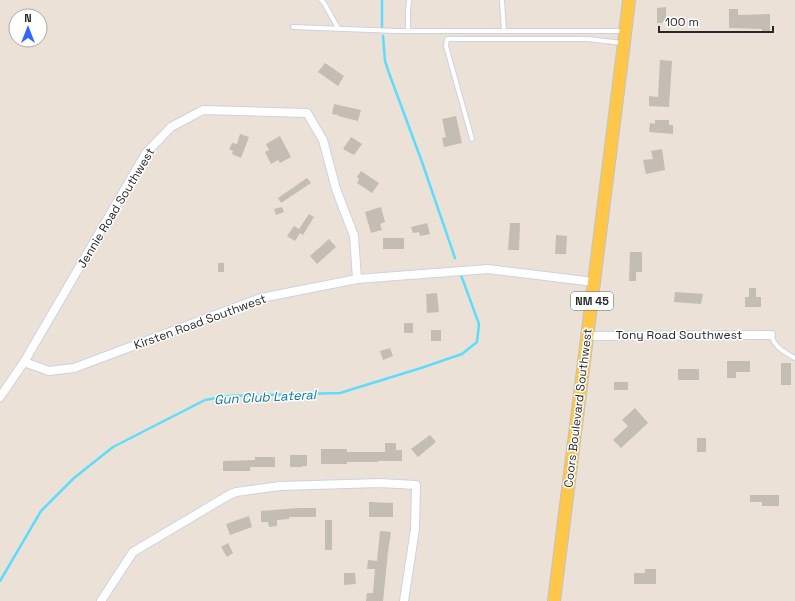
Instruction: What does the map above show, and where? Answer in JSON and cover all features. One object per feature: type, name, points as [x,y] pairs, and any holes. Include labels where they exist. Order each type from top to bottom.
[{"type":"main road","name":"Coors Boulevard Southwest","points":[[554,601],[629,0]]},
{"type":"street","name":"Jennie Road Southwest","points":[[0,397],[24,362],[146,153],[171,127],[203,110],[307,113],[323,140],[336,189],[354,236],[357,279]]},
{"type":"street","name":"Kirsten Road Southwest","points":[[24,362],[49,371],[74,368],[261,298],[357,279],[488,269],[594,282]]},
{"type":"street","name":"Tony Road Southwest","points":[[587,336],[771,335]]},
{"type":"street","points":[[101,601],[133,552],[236,492],[280,486],[380,483],[416,485],[415,529],[404,599]]},
{"type":"lane","points":[[321,0],[338,28]]},
{"type":"lane","points":[[408,31],[409,0]]},
{"type":"lane","points":[[502,0],[504,31]]},
{"type":"lane","points":[[293,27],[408,31],[504,31],[625,37]]},
{"type":"lane","points":[[472,139],[446,46],[447,39],[588,39],[625,37]]},
{"type":"lane","points":[[771,335],[776,346],[795,358]]},
{"type":"building","points":[[666,7],[666,23],[657,23],[657,8]]},
{"type":"building","points":[[729,9],[738,9],[738,15],[770,14],[770,31],[762,31],[762,29],[729,28]]},
{"type":"building","points":[[660,60],[672,61],[669,107],[649,106],[649,96],[658,97]]},
{"type":"building","points":[[325,63],[344,76],[338,86],[318,72]]},
{"type":"building","points":[[334,104],[361,110],[358,121],[332,114]]},
{"type":"building","points":[[456,116],[462,143],[444,147],[442,138],[446,137],[442,119]]},
{"type":"building","points":[[655,120],[669,120],[669,125],[673,125],[673,134],[649,132],[650,123],[655,124]]},
{"type":"building","points":[[240,134],[249,137],[241,158],[232,154],[233,151],[229,149],[232,143],[237,144]]},
{"type":"building","points":[[280,136],[291,157],[280,163],[278,160],[271,164],[265,152],[269,150],[266,144]]},
{"type":"building","points":[[351,137],[362,144],[354,155],[343,149]]},
{"type":"building","points":[[662,149],[665,170],[646,174],[643,160],[653,159],[651,151]]},
{"type":"building","points":[[361,171],[379,183],[372,193],[357,183],[359,179],[357,177]]},
{"type":"building","points":[[307,178],[311,183],[281,203],[278,198]]},
{"type":"building","points":[[282,207],[284,212],[276,215],[274,209]]},
{"type":"building","points":[[381,207],[385,222],[380,224],[382,230],[371,233],[365,212]]},
{"type":"building","points":[[309,214],[314,217],[303,235],[300,233],[295,241],[287,236],[294,226],[299,229]]},
{"type":"building","points":[[427,223],[430,234],[420,236],[419,232],[413,233],[411,227]]},
{"type":"building","points":[[510,223],[520,223],[519,250],[508,250]]},
{"type":"building","points":[[556,235],[567,236],[566,254],[555,254]]},
{"type":"building","points":[[383,238],[404,238],[404,249],[383,249]]},
{"type":"building","points":[[329,239],[336,247],[317,264],[310,256]]},
{"type":"building","points":[[630,252],[642,252],[642,272],[636,272],[636,281],[629,281]]},
{"type":"building","points":[[218,263],[224,263],[224,272],[218,272]]},
{"type":"building","points":[[749,288],[756,288],[756,297],[761,297],[761,307],[745,307],[745,297],[749,297]]},
{"type":"building","points":[[675,292],[703,294],[701,304],[674,302]]},
{"type":"building","points":[[437,293],[439,312],[427,313],[426,294]]},
{"type":"building","points":[[404,323],[413,323],[413,333],[404,333]]},
{"type":"building","points":[[431,330],[441,330],[441,341],[431,341]]},
{"type":"building","points":[[390,348],[393,356],[383,360],[380,351]]},
{"type":"building","points":[[727,361],[750,361],[750,372],[736,372],[736,378],[727,378]]},
{"type":"building","points":[[781,363],[791,363],[791,385],[781,385]]},
{"type":"building","points":[[678,369],[699,369],[699,380],[678,380]]},
{"type":"building","points":[[614,382],[628,382],[628,390],[614,390]]},
{"type":"building","points":[[635,408],[648,423],[621,448],[613,440],[628,426],[622,420]]},
{"type":"building","points":[[430,435],[436,442],[418,457],[411,449]]},
{"type":"building","points":[[697,438],[706,438],[706,452],[697,452]]},
{"type":"building","points":[[385,443],[396,443],[396,450],[402,450],[402,461],[321,464],[321,449],[347,449],[347,452],[385,452]]},
{"type":"building","points":[[290,455],[307,455],[307,466],[290,467]]},
{"type":"building","points":[[255,457],[275,457],[275,467],[250,467],[250,471],[223,471],[223,461],[255,460]]},
{"type":"building","points":[[750,495],[779,495],[779,506],[762,506],[762,502],[750,502]]},
{"type":"building","points":[[369,502],[393,503],[393,517],[369,517]]},
{"type":"building","points":[[316,508],[316,517],[289,517],[289,519],[277,520],[277,526],[269,527],[268,522],[261,522],[261,511]]},
{"type":"building","points":[[249,516],[252,527],[230,535],[226,524]]},
{"type":"building","points":[[325,520],[332,520],[332,550],[325,550]]},
{"type":"building","points":[[380,531],[391,532],[383,601],[366,601],[367,593],[373,593],[375,569],[367,569],[368,560],[377,561]]},
{"type":"building","points":[[228,543],[233,553],[227,557],[221,547]]},
{"type":"building","points":[[645,569],[656,569],[656,584],[634,584],[634,573],[645,573]]},
{"type":"building","points":[[344,573],[355,573],[356,584],[344,585]]},
{"type":"waterway","name":"Gun Club Lateral","points":[[382,0],[382,29]]},
{"type":"waterway","name":"Gun Club Lateral","points":[[383,36],[385,61],[455,258]]},
{"type":"waterway","name":"Gun Club Lateral","points":[[0,581],[41,511],[74,478],[113,447],[205,400],[228,396],[340,393],[462,354],[477,342],[479,324],[461,275]]}]
